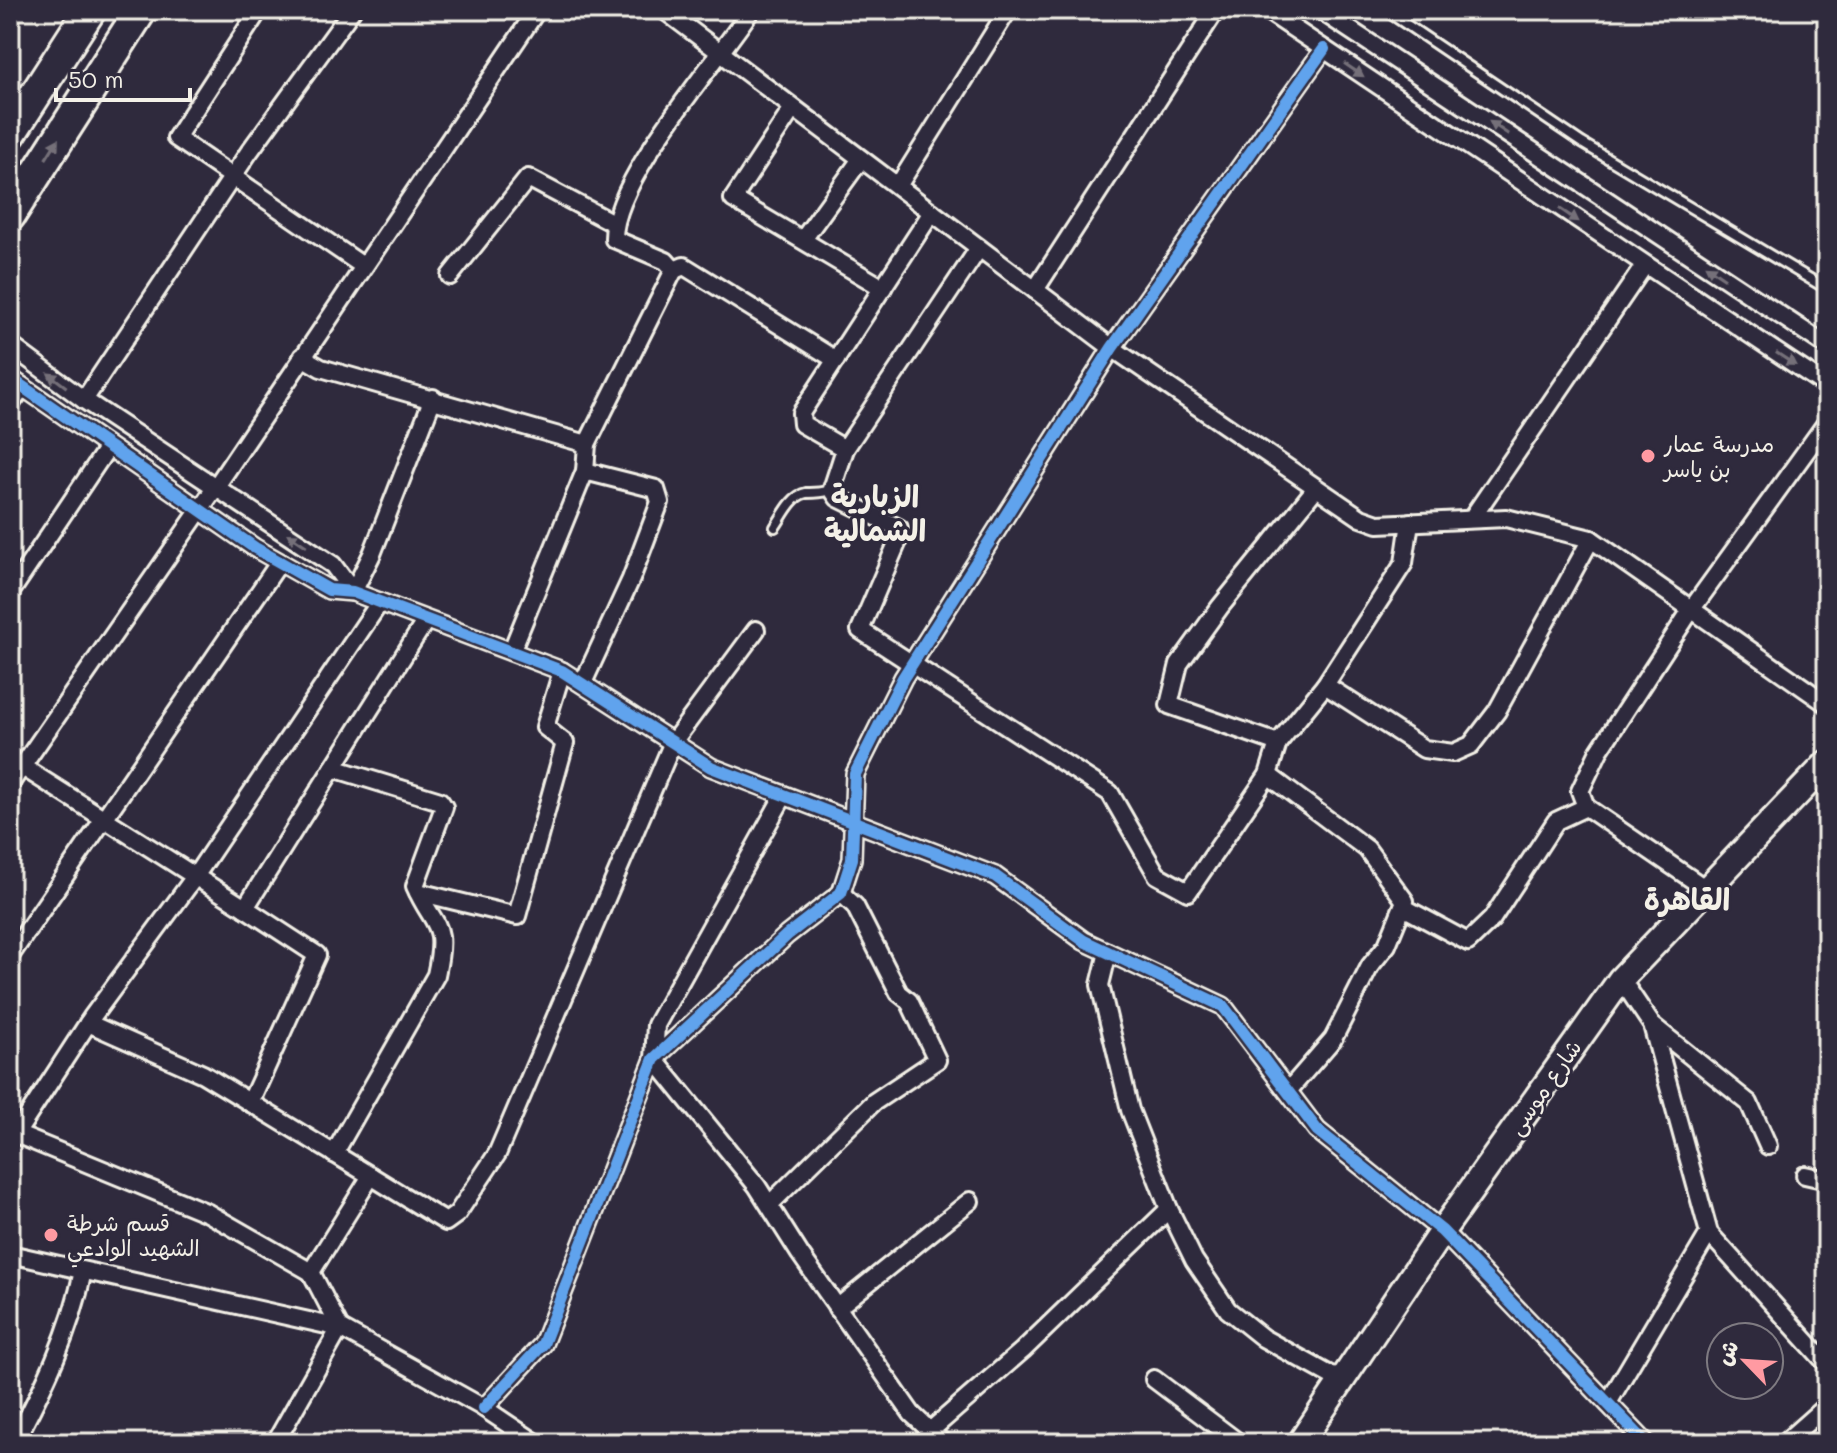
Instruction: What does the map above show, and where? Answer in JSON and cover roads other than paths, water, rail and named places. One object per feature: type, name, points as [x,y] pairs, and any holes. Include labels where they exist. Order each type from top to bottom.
[{"type":"highway","points":[[10,134],[90,10]]},
{"type":"highway","points":[[10,215],[141,10]]},
{"type":"street","points":[[259,10],[176,138],[363,266]]},
{"type":"street","points":[[84,400],[231,178],[352,10]]},
{"type":"street","points":[[10,784],[16,762],[215,488],[537,10]]},
{"type":"street","points":[[664,10],[1112,348],[1361,518],[1378,524],[1506,518],[1591,539],[1827,704]]},
{"type":"street","points":[[674,270],[666,261],[614,239],[613,223],[645,158],[751,10]]},
{"type":"street","points":[[898,186],[1008,10]]},
{"type":"street","points":[[1035,290],[1216,10]]},
{"type":"street","points":[[1266,10],[1827,386]]},
{"type":"street","points":[[1320,10],[1827,346]]},
{"type":"street","points":[[654,1059],[787,935],[841,893],[852,859],[855,774],[913,664],[1112,348],[1324,49]]},
{"type":"street","points":[[793,108],[733,199],[804,238],[883,288]]},
{"type":"street","points":[[804,238],[861,159]]},
{"type":"street","points":[[450,276],[528,178],[613,223]]},
{"type":"street","points":[[845,449],[802,424],[801,413],[932,212]]},
{"type":"street","points":[[979,248],[845,449],[832,489],[838,498],[899,528],[901,534],[860,630],[1110,793],[1157,875],[1188,892],[1268,775],[1278,743],[1325,685],[1404,563],[1410,522]]},
{"type":"street","points":[[512,650],[585,471],[587,444],[674,270],[684,266],[710,279],[836,360]]},
{"type":"street","points":[[1472,518],[1644,266]]},
{"type":"street","points":[[10,345],[84,400],[333,565],[353,592]]},
{"type":"street","points":[[302,357],[321,368],[587,444]]},
{"type":"street","points":[[10,405],[16,382],[199,510],[279,563],[329,590],[353,592],[562,671],[711,767],[995,876],[1084,941],[1223,1006],[1317,1130],[1442,1231],[1646,1443]]},
{"type":"street","points":[[353,592],[372,554],[433,398]]},
{"type":"street","points":[[1706,889],[1586,807],[1580,791],[1599,751],[1691,610],[1827,422]]},
{"type":"street","points":[[10,593],[108,447]]},
{"type":"street","points":[[583,683],[631,579],[660,502],[656,489],[585,471]]},
{"type":"street","points":[[1278,743],[1169,705],[1179,664],[1220,607],[1316,488]]},
{"type":"street","points":[[1325,685],[1424,749],[1453,753],[1471,745],[1497,711],[1591,539]]},
{"type":"street","points":[[10,956],[279,563]]},
{"type":"street","points":[[340,1328],[311,1272],[208,1213],[13,1131],[194,878],[380,602]]},
{"type":"street","points":[[245,908],[426,620]]},
{"type":"street","points":[[88,1023],[203,1074],[446,1222],[457,1214],[497,1154],[673,742],[756,630]]},
{"type":"street","points":[[418,892],[517,916],[565,743],[545,727],[562,671]]},
{"type":"street","points":[[16,762],[103,821],[317,955],[250,1103]]},
{"type":"street","name":"شارع موسى","points":[[1300,1443],[1442,1231],[1621,979],[1827,763]]},
{"type":"street","points":[[333,768],[440,801],[444,807],[415,886],[438,921],[442,948],[436,975],[334,1154]]},
{"type":"street","points":[[1268,775],[1367,849],[1405,901],[1387,945],[1370,966],[1333,1039],[1288,1091]]},
{"type":"street","points":[[484,1408],[543,1344],[654,1059],[656,1025],[784,795]]},
{"type":"street","points":[[1403,907],[1468,942],[1492,919],[1556,821],[1586,807]]},
{"type":"street","points":[[770,1204],[874,1102],[937,1060],[909,1001],[899,993],[855,906],[841,893]]},
{"type":"street","points":[[1108,952],[1100,985],[1130,1110],[1169,1209],[1194,1260],[1228,1310],[1263,1338],[1341,1381]]},
{"type":"street","points":[[1621,979],[1652,1025],[1749,1103],[1768,1146]]},
{"type":"street","points":[[1652,1025],[1709,1233],[1824,1356]]},
{"type":"street","points":[[654,1059],[770,1204],[837,1308],[912,1414],[943,1443]]},
{"type":"street","points":[[1805,1175],[1827,1180]]},
{"type":"street","points":[[311,1272],[371,1176]]},
{"type":"street","points":[[837,1308],[970,1201]]},
{"type":"street","points":[[930,1431],[1023,1350],[1169,1209]]},
{"type":"street","points":[[1608,1403],[1709,1233]]},
{"type":"street","points":[[10,1254],[340,1328],[484,1408],[536,1443]]},
{"type":"street","points":[[14,1443],[35,1404],[77,1303],[83,1271]]},
{"type":"street","points":[[275,1443],[340,1328]]},
{"type":"street","points":[[1154,1379],[1239,1443]]},
{"type":"street","points":[[1784,1443],[1827,1405]]},
{"type":"lane","points":[[1385,10],[1582,143],[1827,289]]},
{"type":"lane","points":[[775,527],[794,499],[803,493],[824,494],[832,489]]},
{"type":"place","name":"مدرسة عمار بن ياسر","points":[[1648,456]]},
{"type":"place","name":"قسم شرطة الشهيد الوادعي","points":[[51,1235]]},
{"type":"district","name":"الزبارية الشمالية","points":[[875,512]]},
{"type":"district","name":"القاهرة","points":[[1687,898]]}]
